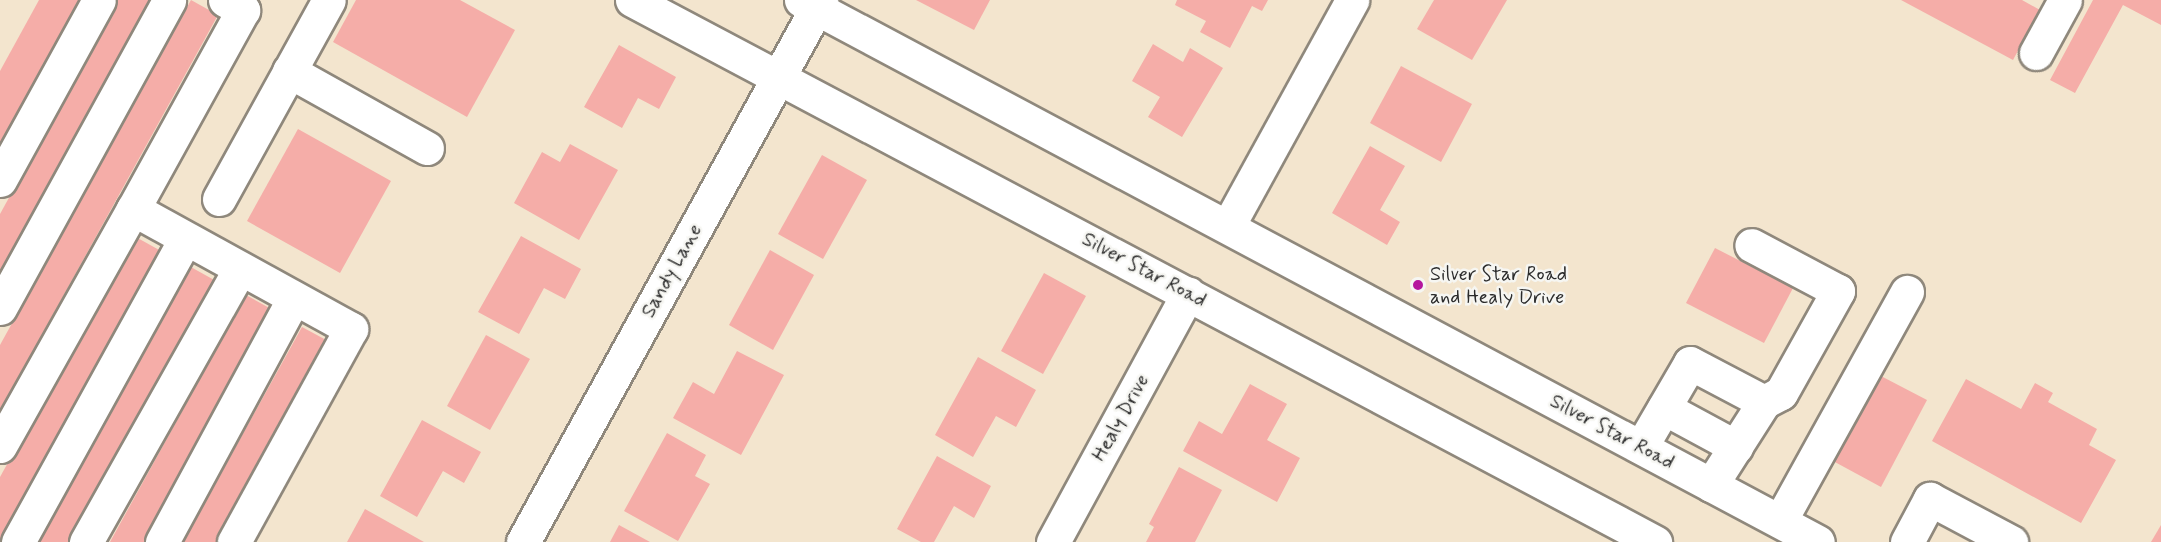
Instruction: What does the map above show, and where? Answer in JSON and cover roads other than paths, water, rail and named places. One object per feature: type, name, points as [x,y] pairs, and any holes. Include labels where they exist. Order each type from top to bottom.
[{"type":"main road","points":[[0,180],[99,0]]},
{"type":"main road","points":[[0,308],[169,0]]},
{"type":"main road","points":[[0,446],[243,10],[225,0]]},
{"type":"main road","points":[[219,199],[329,0]]},
{"type":"main road","name":"Silver Star Road","points":[[632,0],[1655,542]]},
{"type":"main road","points":[[1228,226],[1352,0]]},
{"type":"main road","points":[[2036,53],[2064,0]]},
{"type":"main road","name":"Silver Star Road","points":[[813,3],[1818,542]]},
{"type":"main road","name":"Sandy Lane","points":[[523,542],[777,77],[813,3]]},
{"type":"main road","points":[[289,71],[427,148]]},
{"type":"main road","points":[[133,209],[351,329],[234,542]]},
{"type":"main road","points":[[18,542],[185,239]]},
{"type":"main road","points":[[1711,485],[1764,402],[1781,393],[1838,291],[1752,245]]},
{"type":"main road","points":[[86,542],[240,269]]},
{"type":"main road","points":[[1780,521],[1907,292]]},
{"type":"main road","name":"Healy Drive","points":[[1053,542],[1188,293]]},
{"type":"main road","points":[[162,542],[294,298]]},
{"type":"main road","points":[[1641,447],[1690,363],[1764,402]]},
{"type":"main road","points":[[1664,408],[1736,447]]},
{"type":"main road","points":[[1907,542],[1930,499],[2011,542]]},
{"type":"place","name":"Silver Star Road and Healy Drive","points":[[1418,285]]}]
